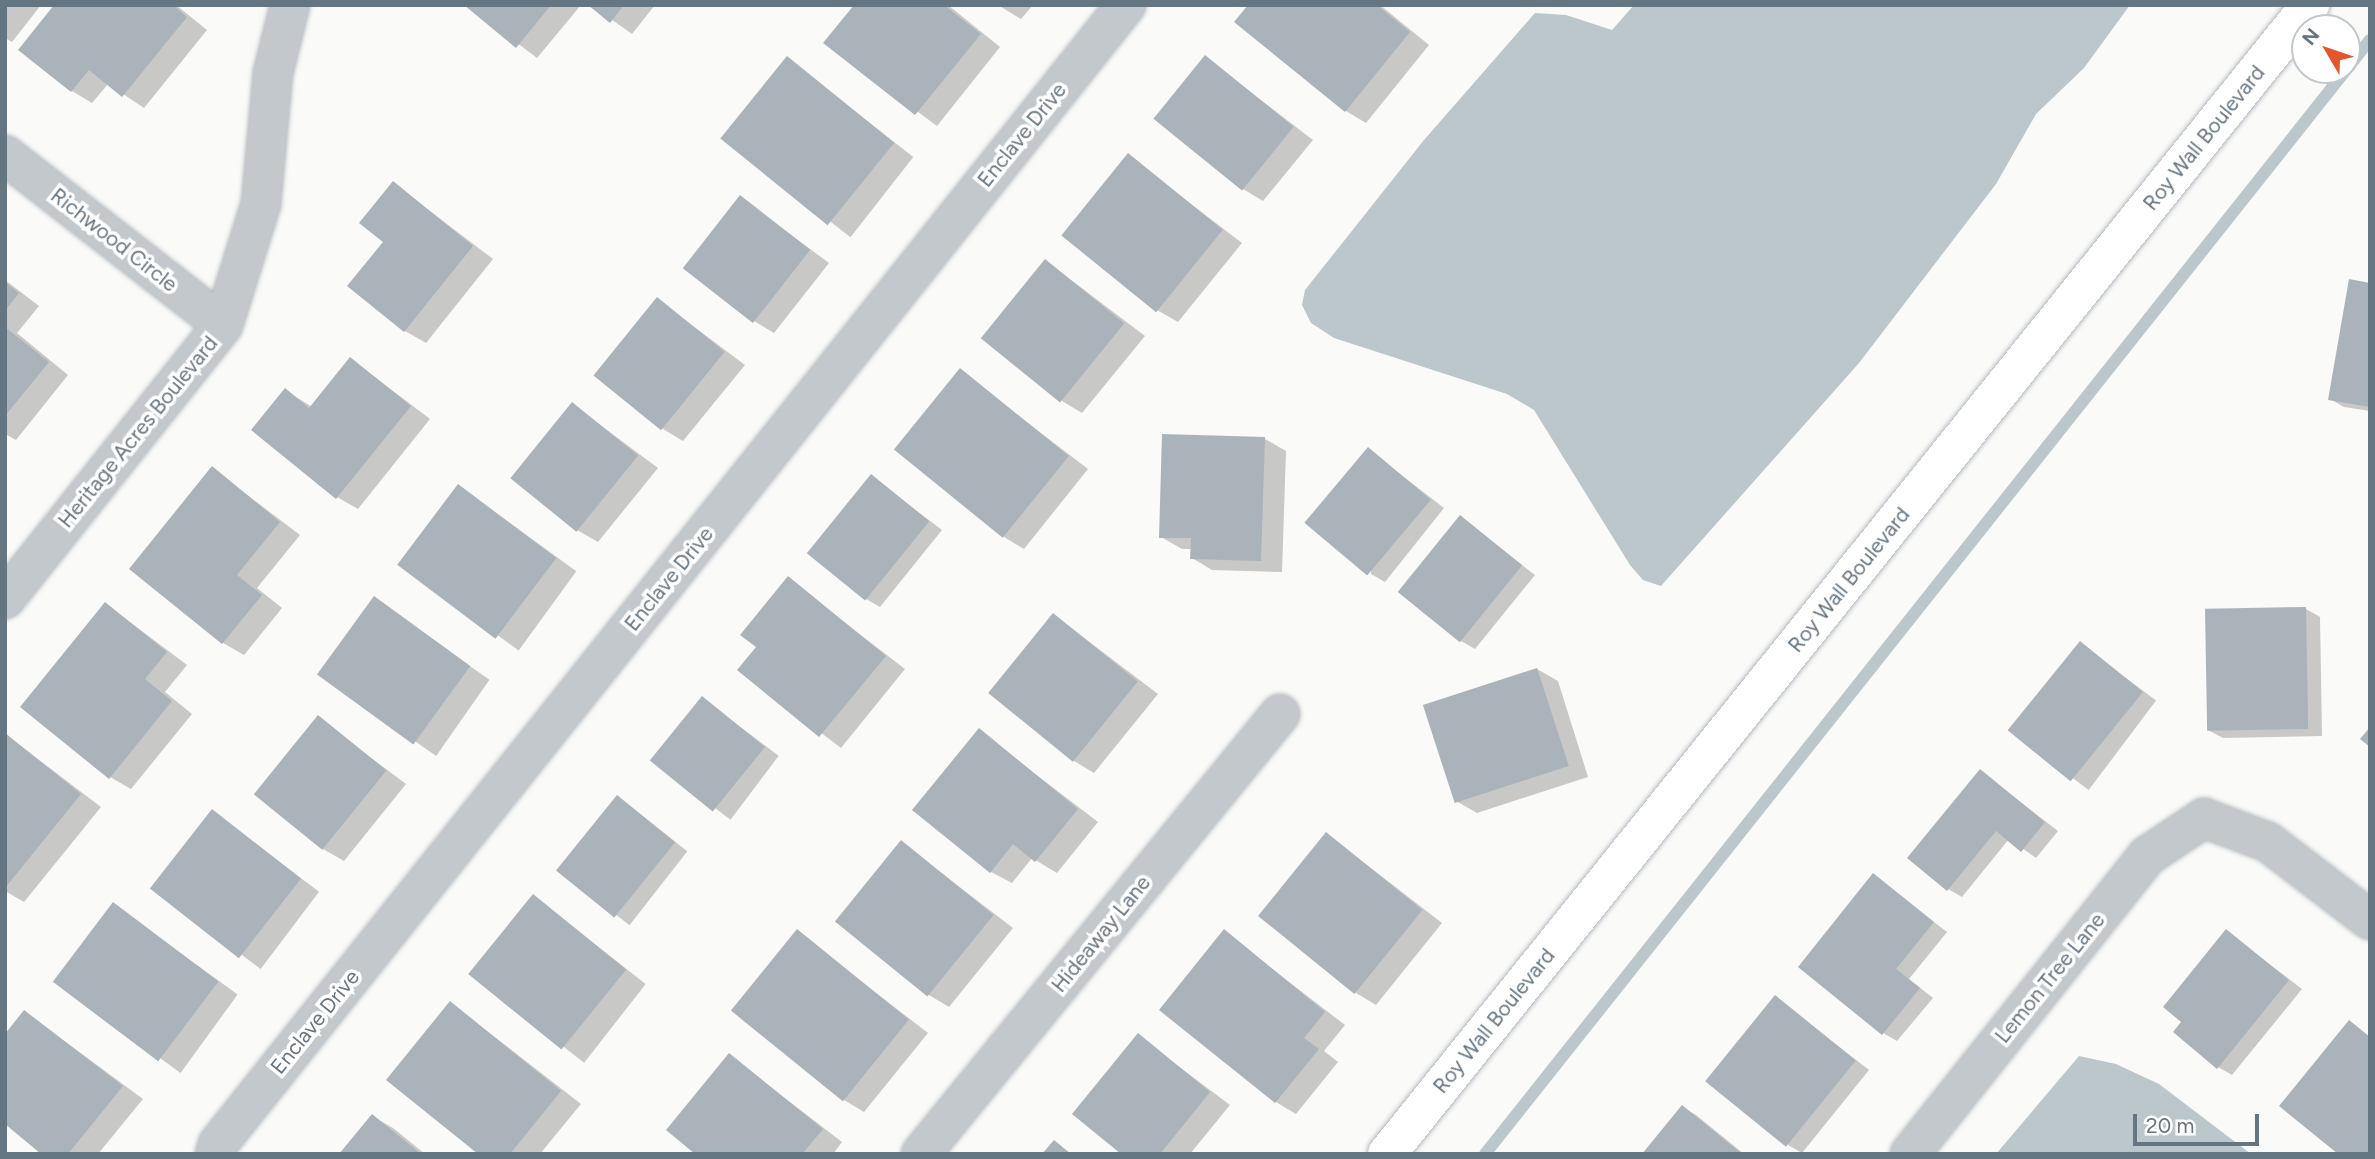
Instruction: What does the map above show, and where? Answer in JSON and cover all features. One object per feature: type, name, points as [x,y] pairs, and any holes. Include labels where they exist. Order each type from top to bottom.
[{"type":"street","name":"Heritage Acres Boulevard","points":[[5,599],[223,325],[261,204],[273,73],[290,5]]},
{"type":"street","name":"Enclave Drive","points":[[215,1154],[218,1144],[1126,5]]},
{"type":"street","name":"Roy Wall Boulevard","points":[[1387,1154],[2310,5]]},
{"type":"street","name":"Richwood Circle","points":[[5,155],[223,325]]},
{"type":"street","name":"Hideaway Lane","points":[[921,1154],[1280,714]]},
{"type":"street","name":"Lemon Tree Lane","points":[[1910,1154],[2147,856],[2204,818],[2268,842],[2370,920]]},
{"type":"shaded area","points":[[1634,5],[2130,5],[2084,68],[2036,114],[1996,184],[1859,363],[1661,586],[1643,580],[1630,565],[1534,410],[1507,394],[1334,338],[1311,323],[1302,305],[1305,290],[1424,140],[1535,13],[1566,15],[1612,30]]},
{"type":"shaded area","points":[[2079,1056],[2116,1064],[2159,1084],[2251,1154],[1996,1154]]},
{"type":"building","points":[[54,5],[173,5],[187,17],[122,97],[89,70],[71,92],[18,50]]},
{"type":"building","points":[[464,5],[551,5],[516,48]]},
{"type":"building","points":[[588,5],[624,5],[610,23]]},
{"type":"building","points":[[854,5],[944,5],[981,34],[915,115],[823,43]]},
{"type":"building","points":[[1248,5],[1377,5],[1410,32],[1345,112],[1234,22]]},
{"type":"building","points":[[1205,55],[1294,127],[1242,190],[1153,119]]},
{"type":"building","points":[[787,56],[894,143],[828,225],[720,138]]},
{"type":"building","points":[[1128,153],[1223,230],[1156,312],[1061,235]]},
{"type":"building","points":[[393,181],[473,246],[404,332],[347,286],[383,242],[359,223]]},
{"type":"building","points":[[740,195],[810,250],[753,323],[683,268]]},
{"type":"building","points":[[1045,259],[1124,323],[1060,402],[981,338]]},
{"type":"building","points":[[2349,279],[2370,283],[2370,407],[2328,400]]},
{"type":"building","points":[[5,282],[19,293],[5,311]]},
{"type":"building","points":[[657,297],[725,352],[661,430],[593,375]]},
{"type":"building","points":[[5,327],[49,362],[5,416]]},
{"type":"building","points":[[350,357],[411,406],[336,499],[251,430],[285,388],[309,408]]},
{"type":"building","points":[[960,368],[1069,456],[1003,538],[894,450]]},
{"type":"building","points":[[572,402],[638,455],[576,532],[510,478]]},
{"type":"building","points":[[1162,434],[1265,437],[1261,561],[1190,559],[1191,538],[1159,538]]},
{"type":"building","points":[[1368,447],[1431,500],[1367,576],[1304,523]]},
{"type":"building","points":[[212,466],[280,522],[237,575],[262,595],[222,644],[129,569]]},
{"type":"building","points":[[871,474],[929,521],[865,600],[807,553]]},
{"type":"building","points":[[458,484],[556,558],[495,639],[397,565]]},
{"type":"building","points":[[1460,515],[1522,565],[1460,642],[1398,592]]},
{"type":"building","points":[[788,576],[886,656],[819,737],[737,670],[756,647],[740,635]]},
{"type":"building","points":[[374,596],[470,666],[413,744],[317,674]]},
{"type":"building","points":[[105,602],[167,652],[145,679],[172,701],[109,779],[20,707]]},
{"type":"building","points":[[2306,607],[2308,729],[2207,731],[2205,609]]},
{"type":"building","points":[[1053,613],[1138,682],[1073,762],[988,693]]},
{"type":"building","points":[[2080,641],[2143,692],[2071,781],[2008,730]]},
{"type":"building","points":[[1537,668],[1569,766],[1455,803],[1423,705]]},
{"type":"building","points":[[702,696],[765,747],[713,811],[650,761]]},
{"type":"building","points":[[318,715],[386,770],[322,850],[254,794]]},
{"type":"building","points":[[2370,727],[2370,747],[2360,739]]},
{"type":"building","points":[[979,728],[1078,809],[1035,862],[1013,844],[990,873],[912,810]]},
{"type":"building","points":[[5,733],[81,794],[5,888]]},
{"type":"building","points":[[1980,769],[2045,822],[2021,852],[1996,831],[1947,891],[1907,858]]},
{"type":"building","points":[[617,795],[675,842],[614,918],[556,870]]},
{"type":"building","points":[[212,809],[301,879],[239,958],[150,889]]},
{"type":"building","points":[[1326,832],[1422,910],[1354,994],[1258,916]]},
{"type":"building","points":[[901,840],[993,915],[927,996],[835,922]]},
{"type":"building","points":[[1873,873],[1934,922],[1896,969],[1920,988],[1882,1035],[1798,967]]},
{"type":"building","points":[[533,894],[626,970],[561,1050],[468,974]]},
{"type":"building","points":[[113,902],[218,981],[158,1061],[53,982]]},
{"type":"building","points":[[797,929],[909,1020],[843,1101],[731,1011]]},
{"type":"building","points":[[1224,929],[1325,1012],[1304,1038],[1319,1049],[1275,1103],[1159,1010]]},
{"type":"building","points":[[2226,929],[2289,980],[2217,1069],[2173,1032],[2181,1022],[2163,1007]]},
{"type":"building","points":[[1775,995],[1856,1060],[1786,1147],[1705,1081]]},
{"type":"building","points":[[450,1001],[561,1091],[510,1154],[478,1154],[386,1080]]},
{"type":"building","points":[[24,1010],[123,1086],[68,1154],[41,1154],[5,1124],[5,1034]]},
{"type":"building","points":[[2349,1020],[2370,1037],[2370,1154],[2338,1154],[2279,1106]]},
{"type":"building","points":[[1138,1033],[1210,1092],[1160,1154],[1121,1154],[1072,1114]]},
{"type":"building","points":[[729,1053],[823,1129],[802,1154],[695,1154],[666,1130]]},
{"type":"building","points":[[1682,1105],[1742,1154],[1642,1154]]},
{"type":"building","points":[[372,1114],[421,1154],[339,1154]]},
{"type":"building","points":[[1054,1140],[1071,1154],[1042,1154]]},
{"type":"waterway","points":[[2361,51],[2370,40]]},
{"type":"waterway","points":[[1485,1154],[2335,84]]}]
